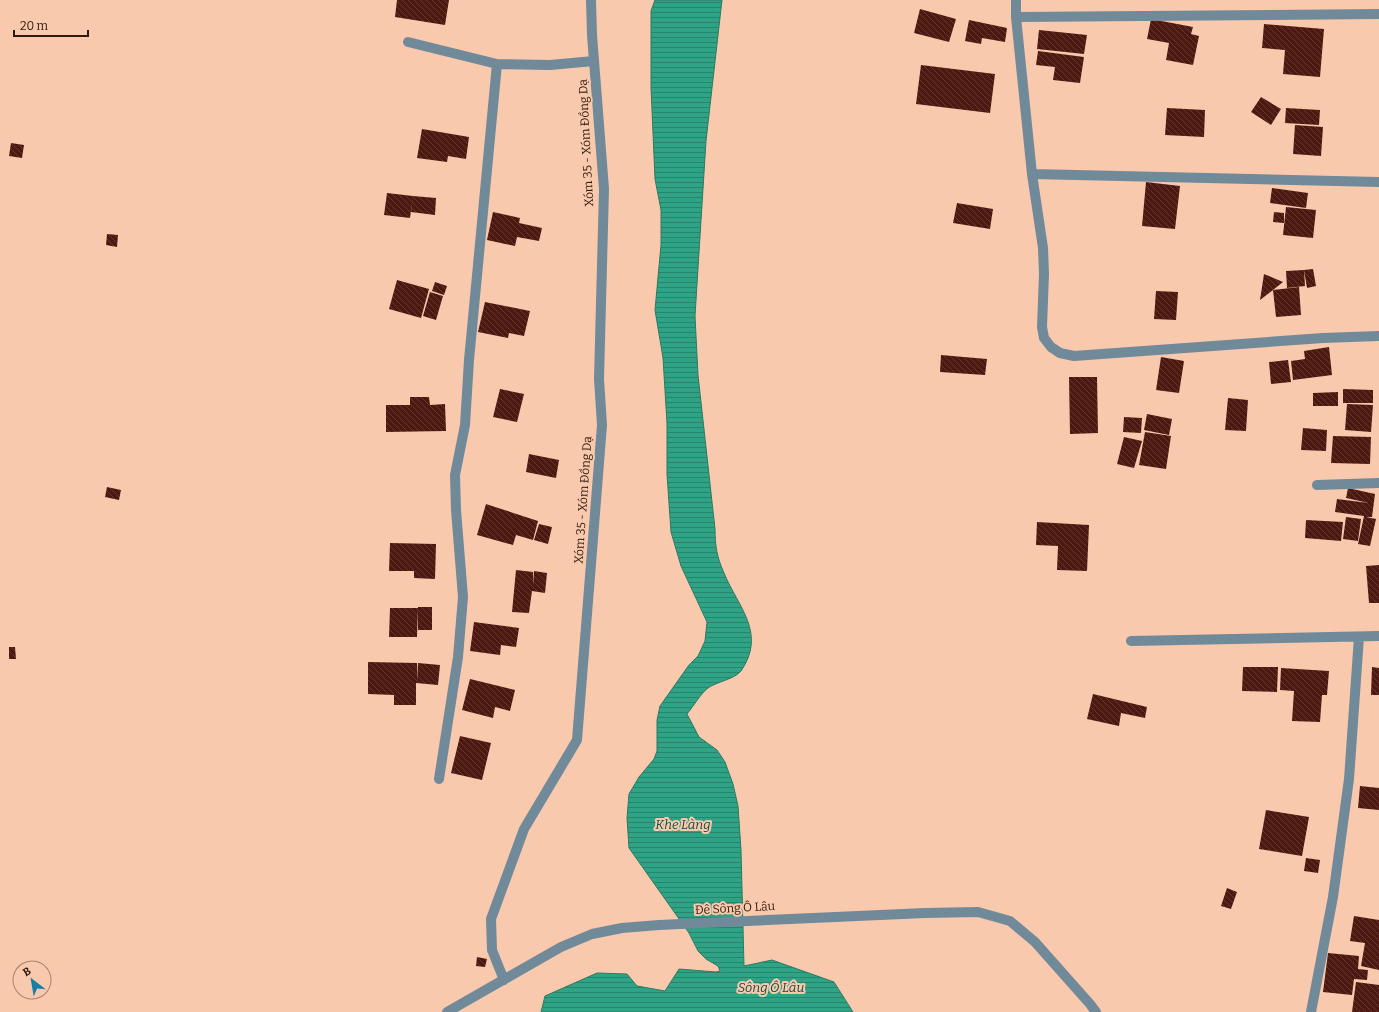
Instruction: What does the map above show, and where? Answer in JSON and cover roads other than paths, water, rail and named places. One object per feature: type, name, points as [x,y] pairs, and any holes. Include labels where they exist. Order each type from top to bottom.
[{"type":"street","name":"Xóm 35 - Xóm Đồng Dạ","points":[[504,980],[492,950],[491,919],[524,829],[577,740],[602,425],[599,379],[604,189],[591,0]]},
{"type":"street","points":[[1016,0],[1016,16],[1032,174],[1043,248],[1044,274],[1042,328],[1044,338],[1051,347],[1060,353],[1074,356],[1323,338],[1379,336]]},
{"type":"street","points":[[1016,16],[1379,14]]},
{"type":"street","points":[[408,42],[497,64],[550,64],[594,61]]},
{"type":"street","points":[[439,779],[458,657],[463,597],[456,510],[455,475],[465,425],[469,352],[497,64]]},
{"type":"street","points":[[1032,174],[1379,182]]},
{"type":"street","points":[[1317,485],[1379,483]]},
{"type":"street","points":[[1131,641],[1379,636]]},
{"type":"street","points":[[1311,1012],[1333,897],[1349,780],[1359,637]]},
{"type":"street","name":"Đê Sông Ô Lâu","points":[[447,1012],[562,947],[592,934],[622,928],[794,918],[978,912],[1010,921],[1035,942],[1096,1012]]},
{"type":"water","name":"Khe Làng","points":[[655,0],[722,0],[706,141],[695,316],[698,375],[715,529],[715,541],[724,573],[748,620],[751,632],[751,644],[748,657],[741,671],[738,674],[705,690],[687,714],[699,737],[717,750],[725,762],[733,784],[738,806],[741,850],[744,966],[772,960],[834,982],[853,1012],[541,1012],[545,996],[597,973],[627,974],[637,986],[665,991],[679,969],[720,971],[718,966],[706,959],[698,951],[689,933],[629,848],[627,818],[629,794],[639,777],[654,759],[657,751],[657,720],[660,706],[689,665],[698,656],[705,641],[707,622],[681,566],[671,532],[667,474],[667,423],[663,358],[655,310],[661,245],[661,210],[655,179],[651,87],[651,11]]},
{"type":"water label","name":"Sông Ô Lâu","points":[[771,987]]}]
